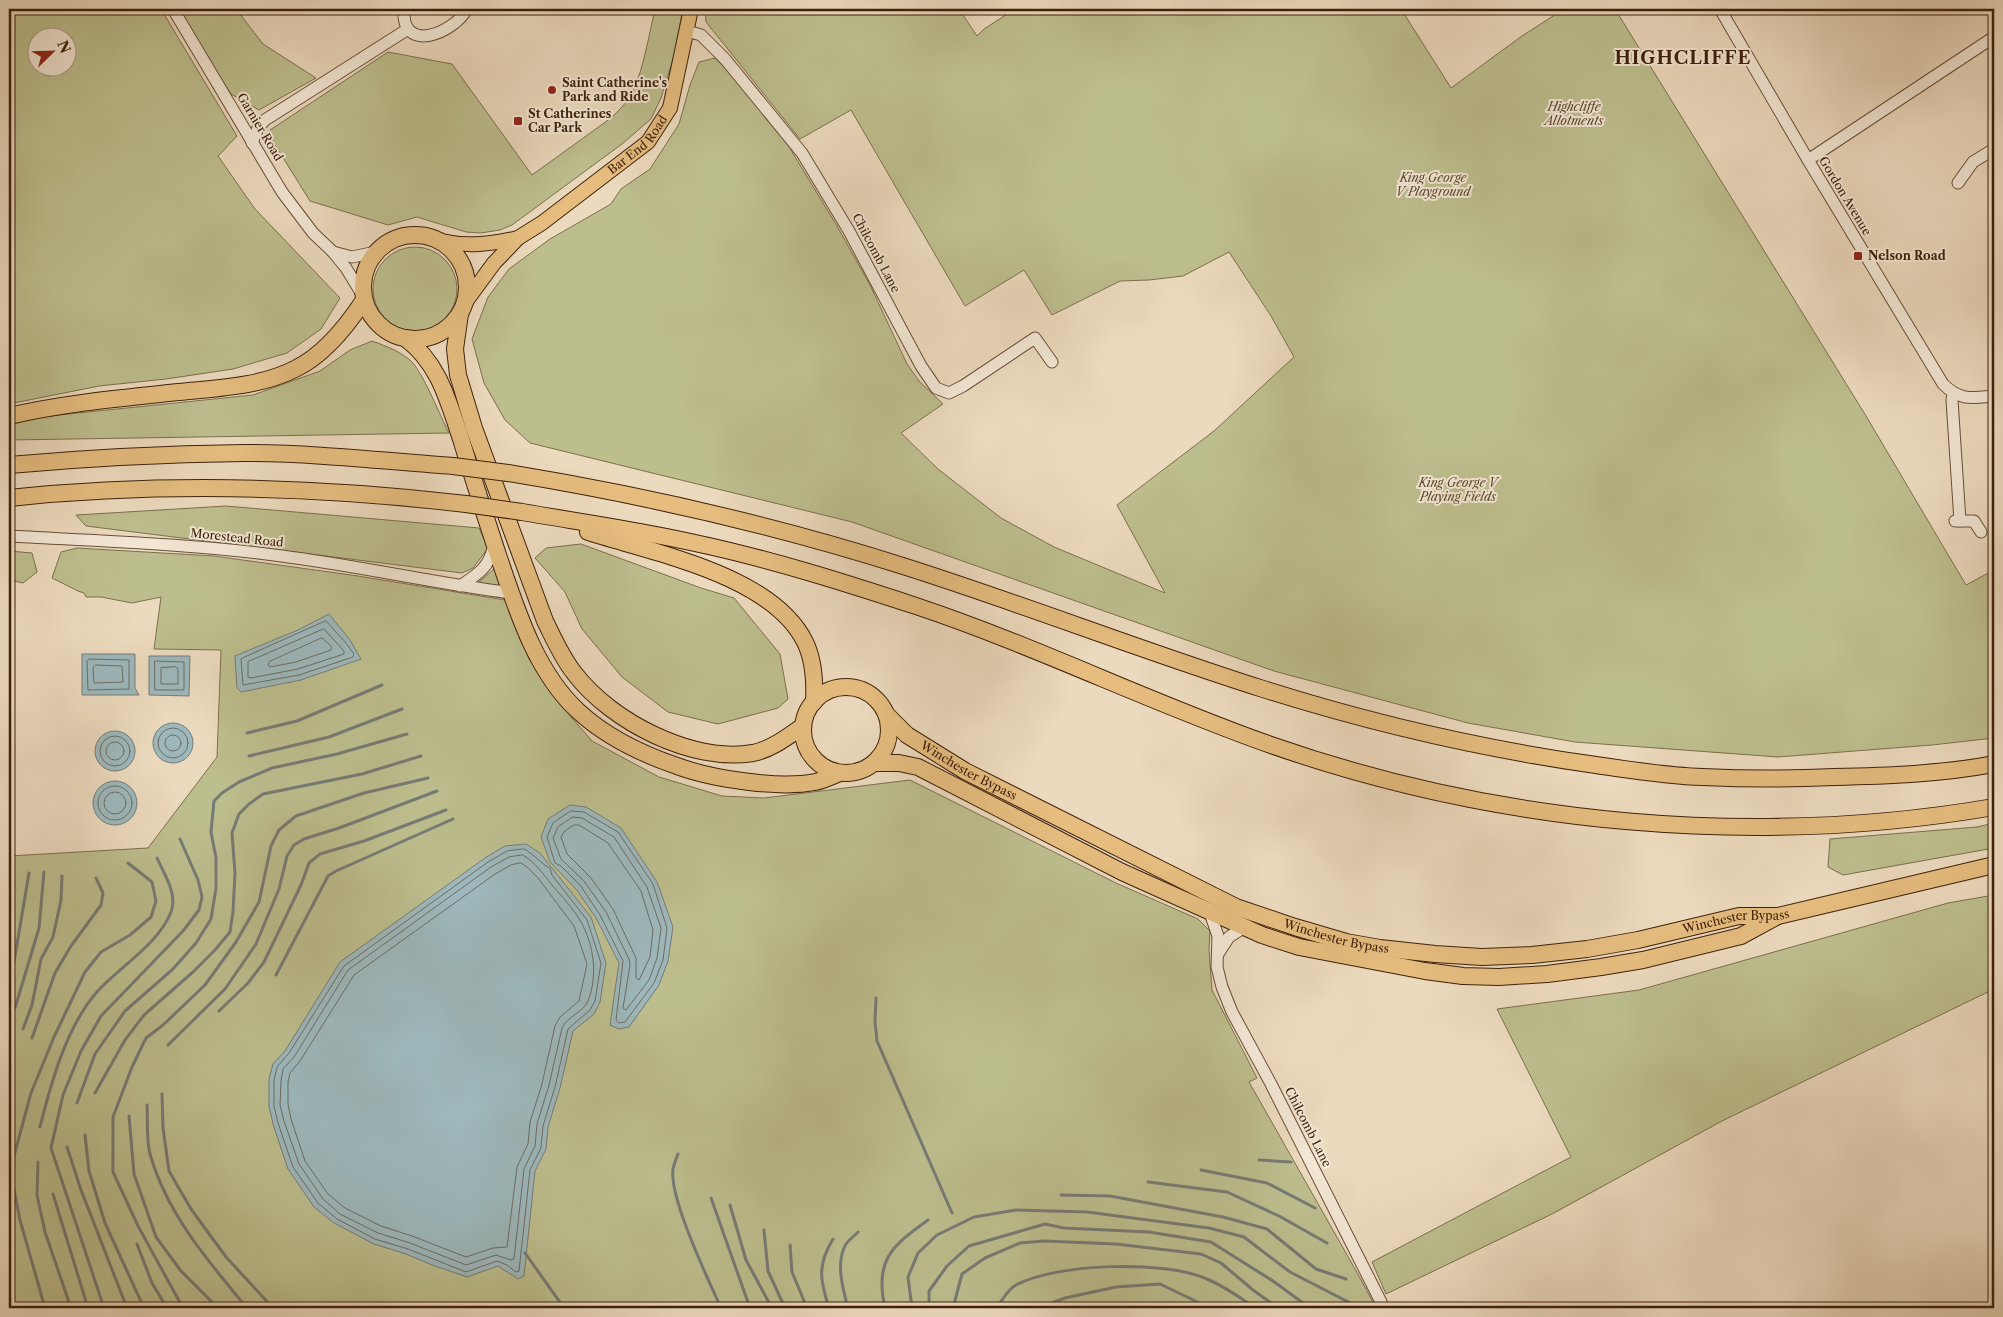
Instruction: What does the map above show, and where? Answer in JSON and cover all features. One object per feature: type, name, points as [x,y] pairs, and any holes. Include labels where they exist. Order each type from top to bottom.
[{"type":"highway","points":[[462,309],[452,324],[442,332],[430,337],[418,339],[391,334],[379,325],[370,314],[364,298],[365,273],[376,252],[387,243],[400,237],[414,235],[428,236],[440,242],[454,253],[464,269],[467,286],[455,349],[458,375],[474,428],[545,621],[559,650],[575,674],[595,696],[640,728],[668,740],[701,750],[732,755],[755,752],[775,746],[803,726]]},
{"type":"highway","points":[[9,416],[76,403],[242,385],[282,374],[308,361],[328,344],[346,325],[364,298]]},
{"type":"highway","points":[[405,338],[424,354],[446,395],[511,593],[542,664],[560,691],[579,712],[630,746],[661,761],[693,772],[755,782],[815,782],[840,773]]},
{"type":"highway","points":[[9,465],[157,454],[244,454],[303,455],[453,466],[508,473],[590,486],[787,532],[904,566],[1276,693],[1363,718],[1451,740],[1526,755],[1702,777],[1806,778],[1895,775],[1946,771],[1994,764]]},
{"type":"highway","points":[[9,498],[84,492],[203,488],[272,488],[352,492],[522,512],[696,543],[838,581],[919,607],[998,636],[1155,702],[1272,746],[1365,775],[1495,804],[1600,818],[1720,826],[1825,825],[1870,822],[1994,807]]},
{"type":"highway","points":[[522,512],[699,566],[726,576],[755,592],[774,605],[792,623],[805,641],[811,656],[814,702]]},
{"type":"highway","points":[[839,688],[854,688],[867,692],[878,702],[886,714],[889,732],[888,740],[874,763],[852,773],[840,773],[828,769],[817,762],[809,752],[804,739],[803,726],[806,713],[825,692],[839,688]]},
{"type":"highway","name":"Winchester Bypass","points":[[886,714],[907,735],[964,771],[1221,900],[1295,927],[1346,942],[1434,954],[1482,957],[1532,955],[1587,949],[1638,940],[1739,916],[1778,916]]},
{"type":"highway","name":"Winchester Bypass","points":[[874,763],[899,763],[918,767],[1122,872],[1243,928],[1299,947],[1347,958],[1463,976],[1500,977],[1547,974],[1643,960],[1741,936],[1778,916]]},
{"type":"highway","points":[[1778,916],[1994,865]]},
{"type":"main road","name":"Bar End Road","points":[[462,309],[494,263],[518,238],[542,223],[622,164],[648,142],[670,108],[691,9]]},
{"type":"main road","name":"Bar End Road","points":[[440,242],[461,245],[492,244],[518,238]]},
{"type":"street","name":"Garnier Road","points":[[173,9],[252,143],[296,212],[313,234],[333,252],[346,268],[364,298]]},
{"type":"street","points":[[404,9],[408,29],[417,36],[433,35],[459,18],[467,9]]},
{"type":"street","name":"Gordon Avenue","points":[[1720,9],[1924,355],[1943,384],[1953,394]]},
{"type":"street","points":[[252,143],[258,128],[265,120],[408,29]]},
{"type":"street","name":"Chilcomb Lane","points":[[687,31],[701,35],[726,59],[802,153],[849,231],[922,366],[936,388],[949,394],[1035,338],[1052,362]]},
{"type":"street","points":[[1808,160],[1994,36]]},
{"type":"street","points":[[1958,183],[1973,162],[1994,149]]},
{"type":"street","points":[[333,252],[352,257],[376,252]]},
{"type":"street","points":[[1981,532],[1974,521],[1958,521],[1952,400],[1953,394],[1976,398],[1994,396]]},
{"type":"street","name":"Morestead Road","points":[[9,536],[206,548],[271,555],[511,593]]},
{"type":"street","points":[[460,586],[481,573],[491,558],[494,544]]},
{"type":"street","name":"Chilcomb Lane","points":[[1210,913],[1218,936],[1217,967],[1222,987],[1232,1012],[1271,1084],[1384,1308]]},
{"type":"street","points":[[1217,955],[1229,936],[1243,928]]},
{"type":"green space","points":[[9,9],[161,9],[237,136],[218,156],[255,209],[340,298],[321,329],[287,353],[233,369],[99,386],[9,404]]},
{"type":"green space","points":[[176,9],[236,9],[263,44],[316,78],[259,110],[231,94]]},
{"type":"green space","points":[[655,9],[683,9],[674,56],[661,98],[651,119],[622,144],[512,225],[500,230],[481,233],[466,232],[417,217],[388,225],[310,201],[267,132],[388,52],[452,64],[532,175],[611,118],[627,101],[639,76]]},
{"type":"green space","points":[[705,9],[959,9],[977,36],[984,29],[1015,9],[1401,9],[1451,88],[1522,36],[1564,9],[1615,9],[1866,416],[1966,585],[1994,570],[1994,738],[1932,745],[1778,757],[1575,742],[1468,723],[1274,671],[852,522],[530,443],[505,420],[484,383],[472,339],[488,297],[509,269],[550,239],[611,204],[621,189],[650,169],[679,124],[690,85],[699,62],[715,58],[768,112],[837,226],[870,285],[907,364],[919,381],[943,404],[901,433],[938,469],[1001,518],[1054,547],[1165,593],[1117,505],[1214,431],[1294,357],[1271,316],[1229,252],[1183,276],[1120,281],[1052,315],[1024,270],[965,306],[851,110],[800,139],[706,22]]},
{"type":"green space","points":[[415,247],[431,250],[450,266],[454,273],[457,289],[454,305],[438,324],[431,328],[415,331],[399,328],[380,312],[376,305],[373,289],[376,273],[392,254],[399,250]]},
{"type":"green space","points":[[1994,250],[1994,279],[1991,279],[1989,251]]},
{"type":"green space","points":[[372,341],[401,354],[415,365],[449,433],[9,440],[9,425],[39,417],[253,395],[320,371],[350,350]]},
{"type":"green space","points":[[226,506],[479,528],[488,548],[473,568],[462,573],[86,526],[76,515]]},
{"type":"green space","points":[[581,544],[701,588],[734,598],[780,654],[788,699],[778,708],[718,724],[668,712],[622,677],[582,629],[565,592],[535,558],[546,548]]},
{"type":"green space","points":[[77,548],[214,556],[358,576],[505,600],[529,659],[572,718],[592,741],[659,777],[722,796],[764,798],[910,780],[1116,883],[1198,919],[1210,931],[1209,949],[1212,990],[1257,1078],[1249,1082],[1376,1308],[9,1308],[9,856],[148,848],[217,757],[221,650],[154,649],[161,597],[132,603],[101,597],[86,597],[84,593],[52,578],[61,552]]},
{"type":"green space","points":[[9,551],[32,553],[37,572],[23,583],[9,580]]},
{"type":"green space","points":[[495,568],[502,587],[477,584]]},
{"type":"green space","points":[[1994,823],[1994,848],[1843,875],[1828,867],[1830,839],[1977,827]]},
{"type":"green space","points":[[1994,895],[1994,989],[1722,1121],[1552,1214],[1386,1294],[1372,1262],[1571,1157],[1497,1009],[1639,990],[1948,903]]},
{"type":"water","points":[[329,614],[350,640],[361,659],[301,680],[241,692],[237,688],[235,656],[298,630]]},
{"type":"water","points":[[82,654],[135,654],[135,688],[139,695],[82,695]]},
{"type":"water","points":[[149,656],[190,656],[189,696],[149,695]]},
{"type":"water","points":[[173,723],[187,729],[193,743],[187,757],[173,763],[159,757],[153,743],[159,729]]},
{"type":"water","points":[[119,731],[126,734],[132,740],[135,751],[134,759],[126,768],[119,771],[111,771],[104,768],[96,759],[95,747],[98,740],[107,732]]},
{"type":"water","points":[[115,781],[127,785],[133,791],[137,803],[133,815],[127,821],[115,825],[103,821],[97,815],[93,803],[97,791],[103,785]]},
{"type":"water","points":[[570,805],[586,807],[621,828],[657,882],[673,927],[668,961],[659,985],[629,1027],[619,1029],[610,1025],[619,963],[596,918],[576,889],[550,862],[541,837],[548,819]]},
{"type":"water","points":[[526,844],[540,853],[591,917],[606,963],[600,1002],[594,1014],[573,1031],[560,1088],[548,1127],[546,1149],[535,1171],[524,1276],[518,1279],[498,1266],[467,1277],[374,1244],[334,1223],[314,1207],[288,1169],[269,1106],[269,1079],[273,1064],[285,1051],[340,962],[485,858],[505,846]]},
{"type":"waterway","points":[[247,733],[297,721],[382,685]]},
{"type":"waterway","points":[[249,756],[329,737],[402,709]]},
{"type":"waterway","points":[[77,1103],[95,1054],[125,1011],[173,969],[196,943],[211,919],[216,888],[216,858],[211,832],[214,801],[222,793],[239,782],[272,768],[337,754],[407,734]]},
{"type":"waterway","points":[[95,1093],[125,1040],[144,1015],[193,972],[230,932],[235,873],[232,833],[239,814],[263,794],[362,774],[421,756]]},
{"type":"waterway","points":[[183,1308],[138,1226],[113,1172],[113,1117],[132,1067],[146,1038],[163,1025],[205,985],[236,942],[259,902],[271,846],[279,830],[296,816],[364,793],[428,778]]},
{"type":"waterway","points":[[168,1045],[225,989],[256,944],[279,889],[287,856],[294,845],[304,839],[339,828],[437,791]]},
{"type":"waterway","points":[[219,1011],[248,983],[264,962],[301,885],[309,863],[320,854],[364,841],[446,810]]},
{"type":"waterway","points":[[276,975],[328,876],[453,819]]},
{"type":"waterway","points":[[104,1308],[51,1148],[63,1095],[81,1051],[101,1016],[183,931],[199,910],[202,897],[198,880],[180,839]]},
{"type":"waterway","points":[[40,1127],[61,1057],[85,1007],[105,983],[148,945],[165,924],[171,912],[173,898],[157,858]]},
{"type":"waterway","points":[[9,881],[10,863]]},
{"type":"waterway","points":[[45,1308],[20,1220],[13,1185],[14,1156],[31,1093],[54,1037],[85,972],[101,952],[130,935],[151,917],[156,901],[152,882],[128,863]]},
{"type":"waterway","points":[[15,1008],[39,928],[44,872]]},
{"type":"waterway","points":[[14,962],[29,873]]},
{"type":"waterway","points":[[23,1029],[32,1005],[41,959],[53,937],[61,900],[62,876]]},
{"type":"waterway","points":[[32,1038],[55,973],[71,946],[101,905],[103,893],[96,878]]},
{"type":"waterway","points":[[876,998],[875,1022],[877,1041],[952,1213]]},
{"type":"waterway","points":[[162,1094],[163,1128],[169,1171],[191,1209],[226,1257],[273,1308]]},
{"type":"waterway","points":[[147,1105],[150,1154],[157,1176],[167,1197],[190,1236],[247,1308]]},
{"type":"waterway","points":[[129,1116],[134,1174],[156,1237],[181,1271],[218,1308]]},
{"type":"waterway","points":[[85,1135],[89,1171],[105,1223],[144,1308]]},
{"type":"waterway","points":[[67,1147],[81,1190],[127,1308]]},
{"type":"waterway","points":[[678,1154],[673,1169],[673,1182],[677,1199],[699,1259],[721,1308]]},
{"type":"waterway","points":[[1259,1160],[1291,1162]]},
{"type":"waterway","points":[[38,1162],[37,1195],[45,1232],[71,1308]]},
{"type":"waterway","points":[[1201,1170],[1267,1183],[1315,1208]]},
{"type":"waterway","points":[[1148,1182],[1227,1192],[1279,1216],[1327,1243]]},
{"type":"waterway","points":[[53,1194],[88,1308]]},
{"type":"waterway","points":[[1061,1195],[1110,1196],[1223,1217],[1267,1229],[1316,1269],[1346,1279]]},
{"type":"waterway","points":[[711,1198],[750,1308]]},
{"type":"waterway","points":[[730,1205],[746,1260],[772,1308]]},
{"type":"waterway","points":[[912,1308],[908,1277],[918,1253],[937,1235],[974,1217],[1016,1210],[1087,1212],[1209,1228],[1244,1237],[1290,1272],[1360,1308]]},
{"type":"waterway","points":[[885,1308],[882,1292],[884,1266],[896,1247],[928,1220]]},
{"type":"waterway","points":[[929,1308],[929,1291],[947,1266],[969,1246],[1045,1224],[1064,1228],[1149,1232],[1211,1242],[1273,1281],[1310,1308]]},
{"type":"waterway","points":[[764,1230],[768,1271],[785,1308]]},
{"type":"waterway","points":[[848,1308],[841,1276],[841,1259],[846,1244],[858,1232]]},
{"type":"waterway","points":[[829,1308],[822,1281],[822,1265],[833,1239]]},
{"type":"waterway","points":[[953,1308],[962,1274],[985,1258],[1020,1243],[1044,1241],[1116,1244],[1201,1254],[1221,1263],[1278,1308]]},
{"type":"waterway","points":[[137,1244],[152,1283],[167,1308]]},
{"type":"waterway","points":[[790,1245],[792,1272],[807,1308]]},
{"type":"waterway","points":[[525,1253],[564,1308]]},
{"type":"waterway","points":[[996,1308],[1013,1287],[1034,1278],[1083,1268],[1111,1267],[1165,1269],[1188,1273],[1213,1282],[1256,1308]]},
{"type":"waterway","points":[[1039,1308],[1065,1298],[1116,1287],[1160,1284],[1210,1308]]},
{"type":"place","name":"Saint Catherine's Park and Ride","points":[[552,90]]},
{"type":"place","name":"St Catherines Car Park","points":[[518,121]]},
{"type":"place","name":"Nelson Road","points":[[1858,256]]},
{"type":"district","name":"HIGHCLIFFE","points":[[1683,58]]},
{"type":"park label","name":"Highcliffe Allotments","points":[[1574,114]]},
{"type":"park label","name":"King George V Playground","points":[[1433,185]]},
{"type":"park label","name":"King George V Playing Fields","points":[[1458,490]]}]
